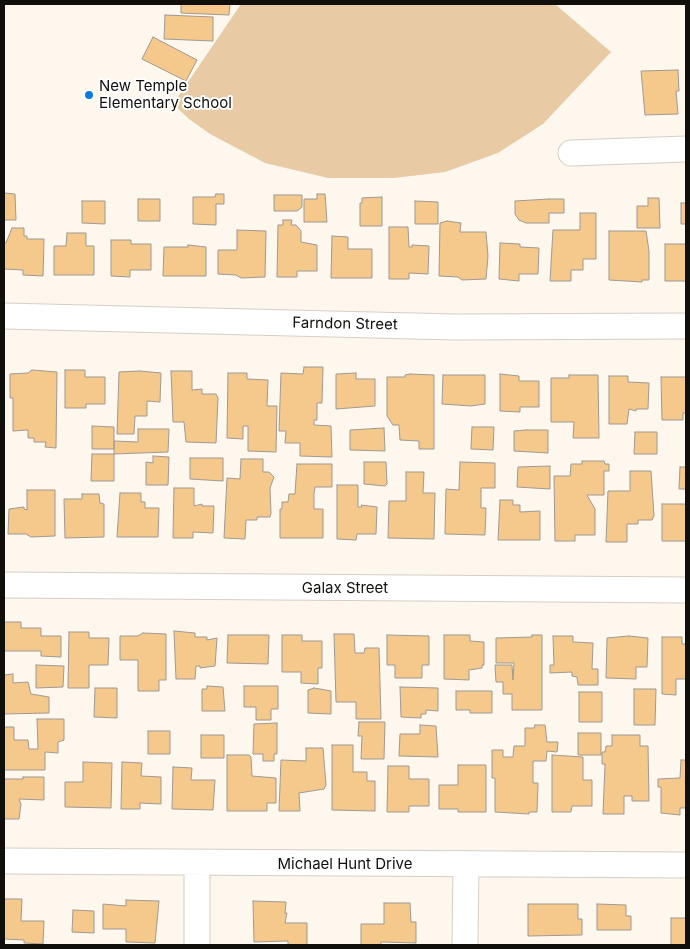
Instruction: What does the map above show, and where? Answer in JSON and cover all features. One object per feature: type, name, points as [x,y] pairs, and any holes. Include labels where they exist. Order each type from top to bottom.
[{"type":"street","points":[[571,153],[686,150]]},
{"type":"street","name":"Farndon Street","points":[[4,316],[455,327],[686,326]]},
{"type":"street","name":"Galax Street","points":[[4,585],[686,590]]},
{"type":"street","name":"Michael Hunt Drive","points":[[4,861],[686,865]]},
{"type":"street","points":[[197,863],[197,945]]},
{"type":"street","points":[[465,945],[466,864]]},
{"type":"shaded area","points":[[241,4],[555,4],[611,52],[543,124],[498,153],[445,172],[394,178],[328,178],[265,163],[210,134],[189,119],[173,104]]},
{"type":"building","points":[[181,4],[230,4],[229,15],[181,13]]},
{"type":"building","points":[[165,15],[213,17],[213,41],[164,39]]},
{"type":"building","points":[[153,37],[197,60],[186,81],[142,59]]},
{"type":"building","points":[[678,70],[679,91],[676,91],[678,114],[645,115],[641,71]]},
{"type":"building","points":[[4,193],[15,194],[16,220],[4,220]]},
{"type":"building","points":[[216,194],[224,194],[224,204],[216,204],[216,225],[193,224],[193,197],[215,197]]},
{"type":"building","points":[[317,194],[325,194],[327,222],[304,222],[304,199],[317,199]]},
{"type":"building","points":[[274,195],[302,195],[302,207],[297,211],[274,211]]},
{"type":"building","points":[[382,197],[382,226],[360,226],[360,203],[362,203],[362,198]]},
{"type":"building","points":[[648,198],[659,198],[660,228],[637,228],[637,206],[648,206]]},
{"type":"building","points":[[138,199],[160,199],[160,221],[138,221]]},
{"type":"building","points":[[564,199],[564,213],[549,213],[549,223],[526,223],[519,220],[515,214],[515,201]]},
{"type":"building","points":[[82,201],[105,201],[105,224],[82,223]]},
{"type":"building","points":[[415,201],[438,202],[438,224],[415,224]]},
{"type":"building","points":[[681,203],[686,203],[686,224],[681,224]]},
{"type":"building","points":[[580,213],[596,213],[596,259],[583,259],[583,270],[571,270],[571,281],[550,281],[553,230],[580,230]]},
{"type":"building","points":[[283,220],[292,220],[291,225],[296,225],[301,231],[301,242],[317,245],[317,271],[297,271],[297,277],[277,277],[278,225],[283,225]]},
{"type":"building","points":[[447,221],[461,223],[460,232],[486,232],[488,256],[486,279],[462,280],[458,277],[439,276],[440,223]]},
{"type":"building","points":[[389,227],[408,227],[409,247],[412,247],[412,245],[429,246],[428,274],[409,273],[409,279],[389,279]]},
{"type":"building","points":[[12,228],[24,228],[24,236],[27,236],[27,239],[44,239],[43,276],[23,275],[23,270],[4,269],[4,242],[6,243]]},
{"type":"building","points":[[237,230],[266,231],[265,277],[241,278],[236,275],[218,274],[218,250],[237,250]]},
{"type":"building","points":[[609,231],[646,231],[649,251],[649,280],[642,280],[642,282],[609,280]]},
{"type":"building","points":[[67,233],[86,233],[86,246],[94,246],[94,275],[54,275],[54,246],[66,246]]},
{"type":"building","points":[[332,236],[348,237],[348,249],[372,249],[372,278],[331,278]]},
{"type":"building","points":[[111,240],[131,240],[131,244],[151,244],[151,270],[130,270],[130,277],[111,276]]},
{"type":"building","points":[[500,243],[520,244],[520,247],[539,248],[538,274],[519,274],[519,281],[499,279]]},
{"type":"building","points":[[665,244],[686,244],[686,281],[665,281]]},
{"type":"building","points":[[188,245],[206,247],[206,276],[163,276],[164,247],[188,247]]},
{"type":"building","points":[[304,367],[323,367],[322,403],[317,403],[317,420],[314,420],[314,425],[331,426],[332,457],[300,456],[300,443],[285,443],[286,431],[279,431],[281,373],[303,374]]},
{"type":"building","points":[[32,370],[57,372],[56,448],[45,447],[46,442],[34,442],[34,438],[28,438],[28,430],[13,431],[13,398],[10,398],[10,374],[28,373]]},
{"type":"building","points":[[65,370],[85,370],[85,377],[105,377],[105,404],[86,404],[86,408],[65,408]]},
{"type":"building","points":[[171,371],[192,371],[192,390],[202,389],[202,394],[216,394],[218,398],[216,443],[186,442],[184,422],[173,422]]},
{"type":"building","points":[[119,372],[161,373],[160,402],[147,401],[147,416],[135,416],[134,434],[117,434]]},
{"type":"building","points":[[228,373],[247,373],[247,379],[268,380],[267,406],[277,406],[276,452],[248,451],[248,426],[243,426],[243,439],[227,438]]},
{"type":"building","points":[[356,373],[356,379],[375,379],[375,406],[336,409],[336,374]]},
{"type":"building","points":[[500,374],[519,376],[519,381],[539,381],[539,407],[520,407],[520,412],[500,411]]},
{"type":"building","points":[[405,375],[434,375],[434,449],[419,449],[419,441],[400,440],[399,425],[393,425],[387,416],[387,377],[405,377]]},
{"type":"building","points":[[443,375],[485,375],[485,404],[471,406],[442,404]]},
{"type":"building","points":[[569,375],[598,375],[599,438],[573,438],[574,422],[551,422],[551,378],[569,378]]},
{"type":"building","points":[[609,376],[628,376],[628,382],[649,383],[648,409],[636,409],[636,411],[629,409],[627,424],[609,424]]},
{"type":"building","points":[[661,377],[686,377],[686,413],[683,413],[683,420],[662,420]]},
{"type":"building","points":[[92,426],[114,427],[114,449],[92,449]]},
{"type":"building","points":[[472,427],[494,427],[493,450],[471,449]]},
{"type":"building","points":[[384,428],[385,451],[350,450],[350,430]]},
{"type":"building","points":[[138,429],[169,429],[168,452],[114,454],[114,441],[138,442]]},
{"type":"building","points":[[548,430],[548,453],[514,451],[514,431]]},
{"type":"building","points":[[635,432],[657,432],[657,454],[634,454]]},
{"type":"building","points":[[92,454],[114,454],[114,481],[91,481]]},
{"type":"building","points":[[153,456],[169,457],[168,485],[146,485],[146,462],[153,463]]},
{"type":"building","points":[[190,458],[223,458],[223,481],[190,479]]},
{"type":"building","points":[[241,459],[263,459],[263,472],[269,472],[274,477],[270,488],[271,513],[270,517],[257,517],[257,520],[246,520],[245,539],[224,538],[227,478],[240,479]]},
{"type":"building","points":[[582,461],[604,461],[605,464],[609,464],[609,471],[604,471],[604,495],[587,495],[595,509],[595,535],[575,535],[575,541],[555,541],[554,476],[570,476],[571,464],[582,464]]},
{"type":"building","points":[[364,462],[386,462],[387,484],[385,486],[364,484]]},
{"type":"building","points":[[460,462],[495,463],[495,488],[481,488],[481,508],[486,508],[485,535],[445,534],[446,489],[459,490]]},
{"type":"building","points":[[297,464],[332,464],[332,487],[315,487],[314,494],[314,509],[323,509],[323,538],[280,538],[280,509],[282,509],[282,502],[288,502],[289,494],[295,494]]},
{"type":"building","points":[[550,466],[550,489],[517,487],[518,467]]},
{"type":"building","points":[[680,467],[686,467],[686,489],[679,489]]},
{"type":"building","points":[[630,471],[651,471],[654,516],[652,520],[638,520],[638,524],[627,524],[627,542],[606,542],[608,491],[630,491]]},
{"type":"building","points":[[406,472],[424,472],[423,493],[435,493],[434,539],[388,538],[389,501],[406,501]]},
{"type":"building","points":[[337,485],[358,485],[358,507],[362,507],[361,505],[377,507],[376,534],[357,534],[356,540],[337,539]]},
{"type":"building","points":[[174,488],[194,488],[194,506],[202,504],[202,506],[214,506],[213,533],[193,532],[193,538],[173,538]]},
{"type":"building","points":[[27,490],[55,490],[55,536],[31,537],[26,534],[8,534],[9,509],[24,507],[27,510]]},
{"type":"building","points":[[120,493],[141,493],[141,502],[145,502],[145,508],[159,508],[158,537],[117,537]]},
{"type":"building","points":[[82,494],[99,494],[100,503],[104,504],[104,537],[65,538],[64,499],[82,499]]},
{"type":"building","points":[[500,500],[513,500],[513,505],[520,505],[520,512],[540,511],[540,540],[498,540]]},
{"type":"building","points":[[662,504],[686,504],[686,541],[662,541]]},
{"type":"building","points":[[4,622],[21,622],[21,628],[41,628],[41,636],[61,636],[61,657],[41,656],[41,651],[4,651]]},
{"type":"building","points":[[174,631],[195,633],[195,637],[207,637],[207,640],[217,638],[215,666],[200,668],[200,666],[196,666],[195,679],[176,679]]},
{"type":"building","points":[[69,632],[89,632],[89,638],[109,638],[108,665],[89,665],[89,688],[68,688]]},
{"type":"building","points":[[143,633],[166,634],[166,680],[159,680],[159,691],[138,691],[138,660],[120,660],[120,636],[138,636]]},
{"type":"building","points":[[334,634],[354,634],[355,653],[364,653],[365,648],[379,648],[381,719],[356,719],[356,702],[336,702]]},
{"type":"building","points":[[228,635],[269,635],[268,664],[227,663]]},
{"type":"building","points":[[282,635],[302,635],[302,641],[322,641],[322,668],[318,668],[318,684],[301,683],[301,672],[282,672]]},
{"type":"building","points":[[387,635],[429,636],[429,665],[422,665],[422,678],[395,678],[395,665],[387,665]]},
{"type":"building","points":[[444,635],[470,635],[470,641],[484,642],[484,665],[482,665],[482,668],[469,670],[469,680],[444,679]]},
{"type":"building","points":[[532,635],[542,635],[542,710],[512,710],[512,694],[503,694],[503,682],[496,682],[495,665],[512,665],[513,680],[514,663],[496,663],[496,638],[532,637]]},
{"type":"building","points":[[553,636],[573,636],[573,642],[593,643],[592,669],[598,669],[598,685],[578,685],[577,677],[572,676],[572,672],[550,673],[550,665],[554,665]]},
{"type":"building","points":[[629,636],[648,638],[647,667],[636,667],[636,679],[606,678],[607,638]]},
{"type":"building","points":[[662,637],[682,637],[682,644],[686,644],[686,679],[676,679],[676,695],[662,694]]},
{"type":"building","points":[[36,665],[64,666],[63,687],[36,688]]},
{"type":"building","points":[[13,674],[13,683],[28,682],[31,694],[49,697],[49,713],[4,714],[4,675]]},
{"type":"building","points":[[207,686],[223,687],[225,711],[202,711],[202,689],[207,689]]},
{"type":"building","points":[[244,686],[278,686],[278,709],[271,709],[271,720],[256,720],[256,707],[244,707]]},
{"type":"building","points":[[400,687],[438,688],[438,711],[426,710],[426,714],[421,714],[421,718],[401,717]]},
{"type":"building","points":[[95,688],[117,688],[117,718],[94,717]]},
{"type":"building","points":[[314,688],[331,691],[331,714],[308,713],[308,690]]},
{"type":"building","points":[[634,689],[656,689],[655,725],[634,725]]},
{"type":"building","points":[[456,691],[492,691],[492,713],[470,713],[470,710],[456,710]]},
{"type":"building","points":[[579,692],[602,692],[602,722],[579,722]]},
{"type":"building","points":[[37,719],[64,719],[64,740],[58,742],[58,753],[45,752],[45,770],[4,770],[4,727],[14,727],[14,740],[28,740],[29,749],[38,749]]},
{"type":"building","points":[[359,722],[385,722],[384,759],[361,759],[362,736],[358,736]]},
{"type":"building","points":[[277,723],[277,754],[274,754],[274,761],[263,761],[263,754],[253,754],[254,724]]},
{"type":"building","points":[[420,725],[436,726],[438,757],[399,756],[400,734],[420,734]]},
{"type":"building","points":[[535,725],[545,725],[547,742],[558,742],[557,752],[547,751],[546,761],[533,761],[533,783],[538,783],[537,812],[529,812],[529,814],[495,812],[495,778],[492,778],[492,750],[503,750],[503,757],[513,757],[514,746],[525,746],[525,728],[534,728]]},
{"type":"building","points":[[148,731],[170,731],[170,754],[148,754]]},
{"type":"building","points":[[578,733],[601,733],[601,755],[578,755]]},
{"type":"building","points":[[201,735],[224,735],[224,758],[201,758]]},
{"type":"building","points":[[612,735],[640,735],[640,746],[648,746],[649,801],[632,801],[632,796],[624,796],[624,814],[603,814],[605,764],[602,764],[602,752],[605,752],[606,746],[612,746]]},
{"type":"building","points":[[332,745],[353,745],[353,772],[367,772],[367,781],[375,781],[375,811],[332,810]]},
{"type":"building","points":[[306,748],[323,748],[326,785],[324,789],[299,793],[300,811],[279,811],[281,760],[306,761]]},
{"type":"building","points":[[227,755],[249,755],[251,757],[252,776],[276,778],[276,803],[267,803],[267,811],[227,811]]},
{"type":"building","points":[[552,755],[583,757],[583,780],[592,780],[592,806],[572,806],[571,812],[552,812]]},
{"type":"building","points":[[681,760],[686,760],[686,808],[680,808],[680,815],[661,813],[661,787],[658,787],[658,779],[680,778]]},
{"type":"building","points":[[83,762],[112,763],[111,808],[65,807],[65,782],[83,782]]},
{"type":"building","points":[[122,762],[142,763],[141,776],[161,777],[161,804],[140,803],[140,809],[121,809]]},
{"type":"building","points":[[458,765],[486,765],[486,812],[458,812],[458,809],[439,809],[439,785],[458,785]]},
{"type":"building","points":[[388,766],[409,766],[409,779],[429,779],[429,806],[409,806],[409,812],[387,812]]},
{"type":"building","points":[[173,767],[192,768],[191,780],[215,780],[213,810],[172,809]]},
{"type":"building","points":[[23,777],[44,777],[44,800],[19,799],[21,804],[19,819],[4,819],[4,779],[23,779]]},
{"type":"building","points":[[4,899],[22,899],[21,921],[44,921],[43,944],[24,943],[24,940],[4,939]]},
{"type":"building","points":[[126,900],[159,901],[155,943],[126,942],[126,929],[103,929],[103,904],[126,906]]},
{"type":"building","points":[[253,901],[286,902],[285,913],[287,913],[285,923],[307,923],[307,945],[288,945],[288,941],[254,942]]},
{"type":"building","points":[[384,903],[410,903],[411,922],[416,922],[416,943],[381,942],[381,945],[361,945],[361,924],[384,924]]},
{"type":"building","points":[[528,904],[578,904],[578,919],[582,919],[582,935],[528,936]]},
{"type":"building","points":[[597,904],[626,905],[626,916],[631,916],[631,930],[597,930]]},
{"type":"building","points":[[73,910],[94,911],[94,933],[72,932]]},
{"type":"building","points":[[671,918],[686,918],[686,945],[671,945]]},
{"type":"place","name":"New Temple Elementary School","points":[[89,95]]}]
